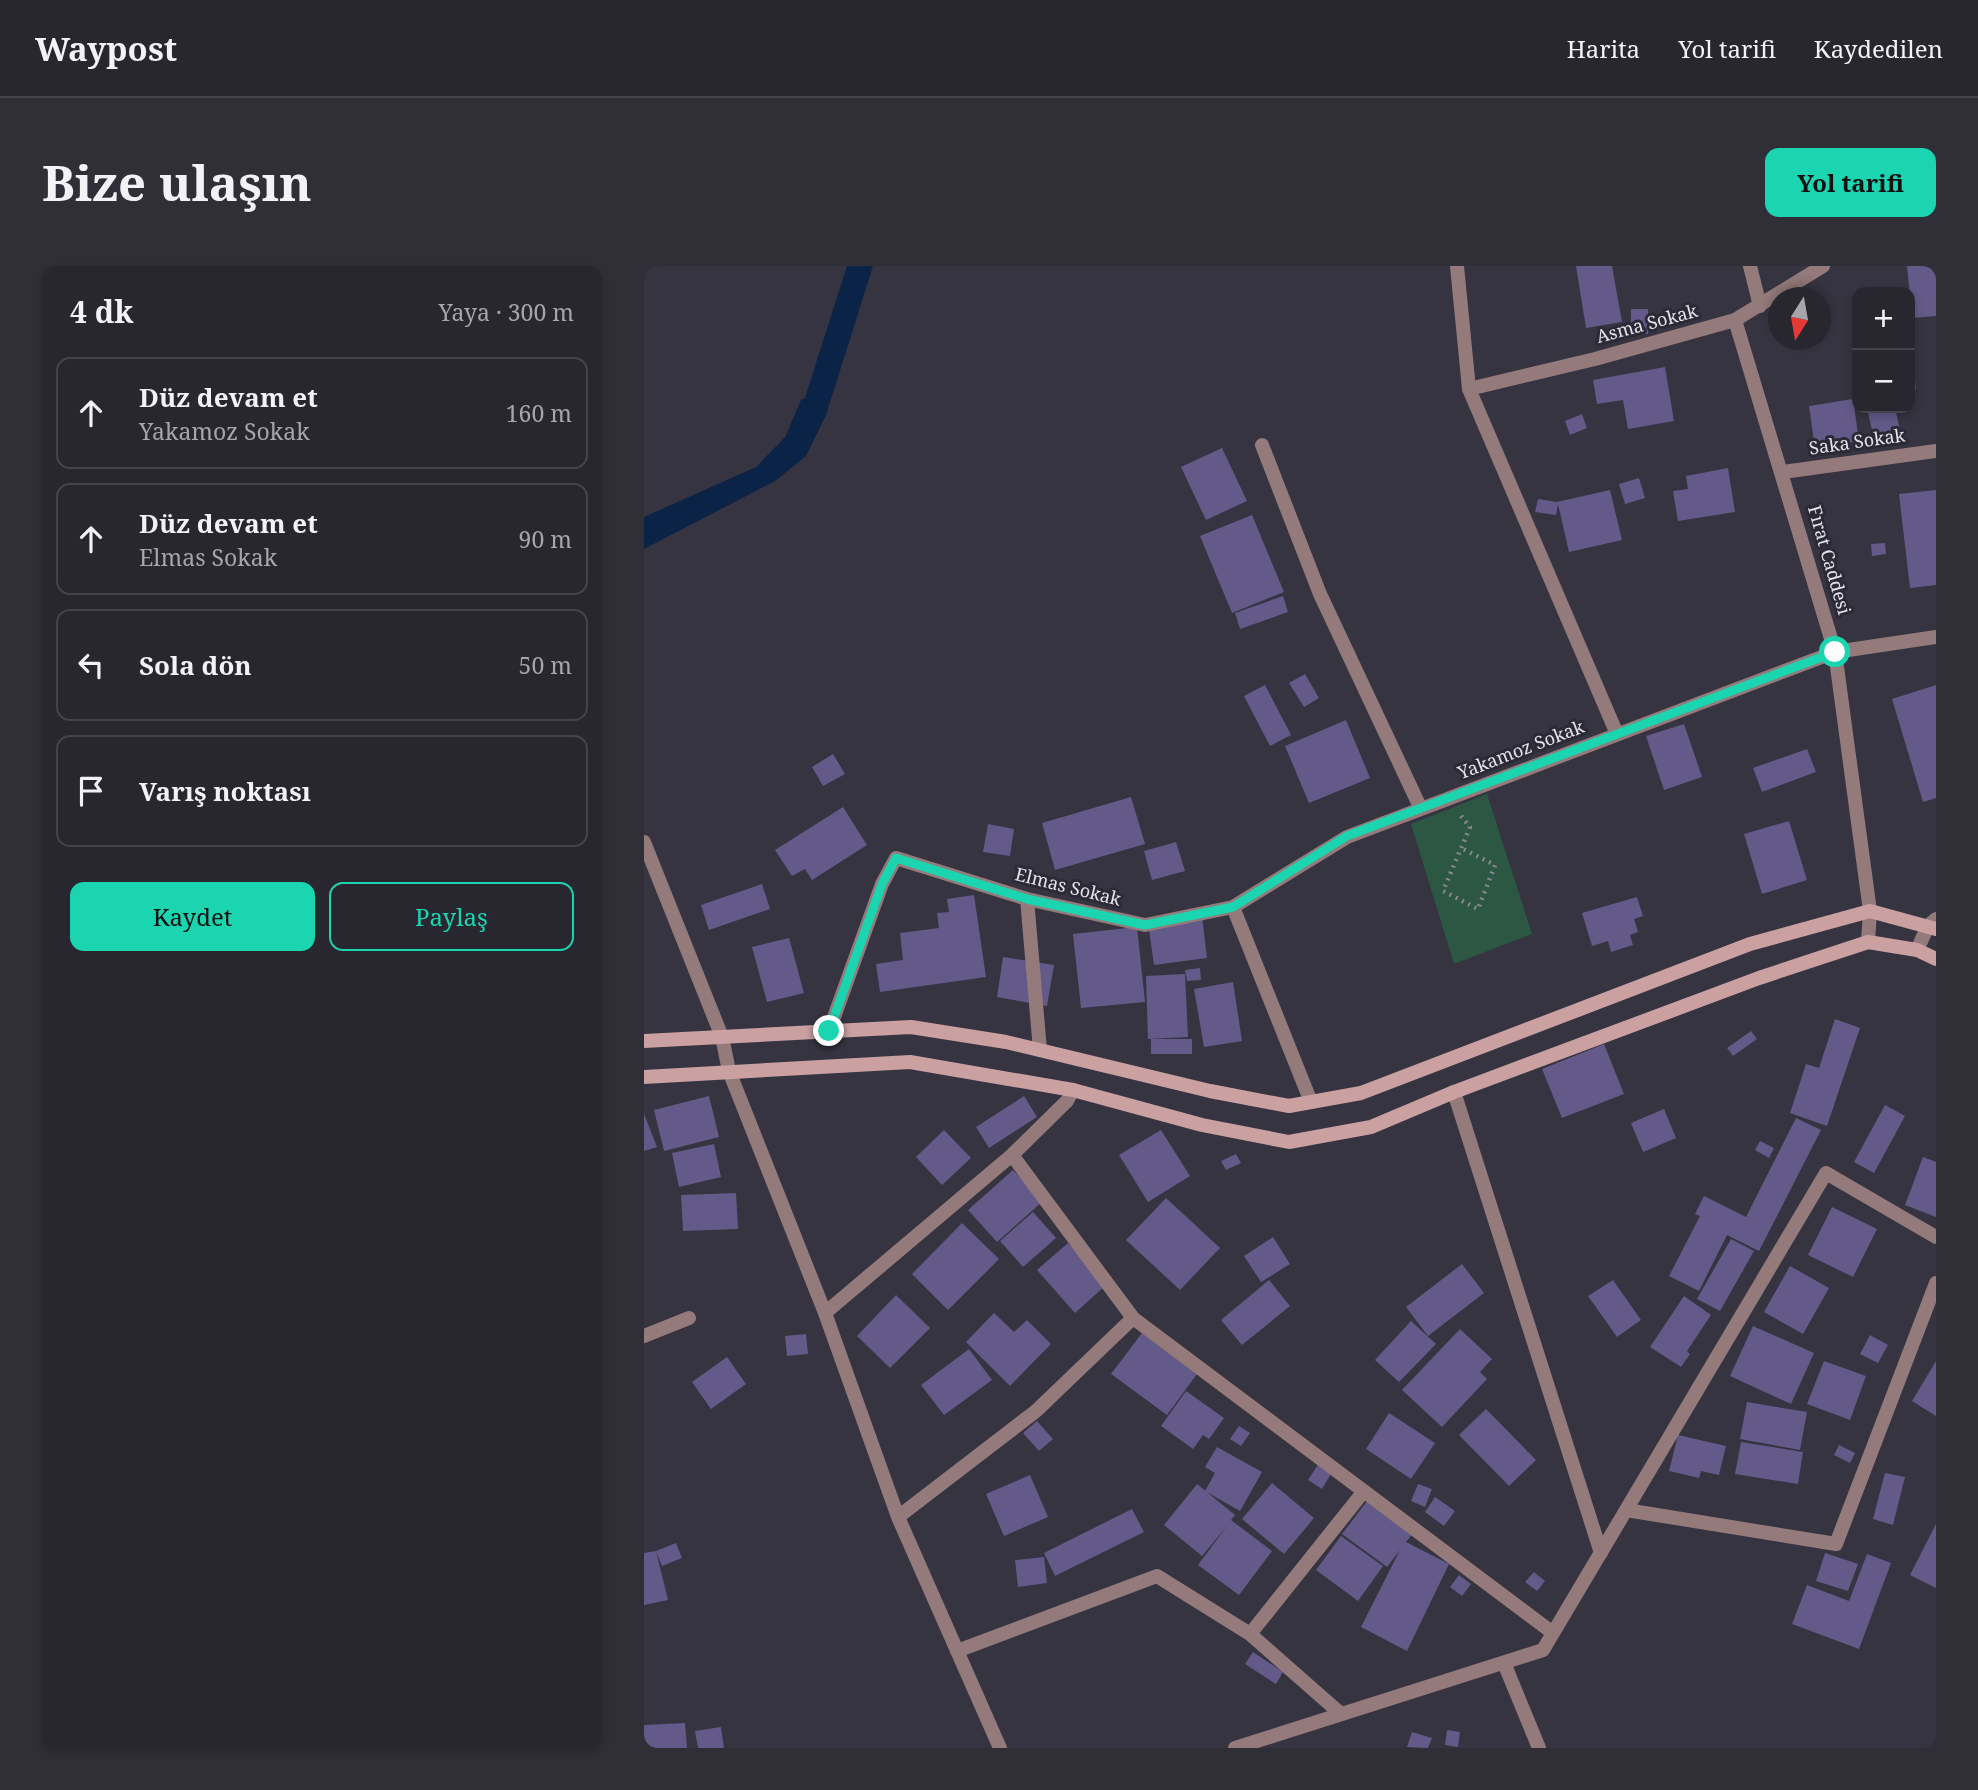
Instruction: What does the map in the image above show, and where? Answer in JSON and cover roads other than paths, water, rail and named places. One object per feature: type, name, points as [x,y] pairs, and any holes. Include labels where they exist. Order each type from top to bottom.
[{"type":"main road","points":[[644,1041],[911,1027],[1006,1042],[1289,1107],[1362,1093],[1750,944],[1870,911],[1933,925]]},
{"type":"main road","points":[[644,1076],[910,1062],[1073,1090],[1202,1125],[1289,1142],[1371,1127],[1454,1092],[1759,978],[1868,943],[1917,950],[1936,959]]},
{"type":"street","points":[[1457,266],[1469,389],[1617,734]]},
{"type":"street","points":[[1750,266],[1760,306]]},
{"type":"street","name":"Asma Sokak","points":[[1469,389],[1595,359],[1735,320],[1823,266]]},
{"type":"street","name":"Fırat Caddesi","points":[[1735,320],[1783,472],[1835,652],[1870,911],[1868,943]]},
{"type":"street","points":[[1262,444],[1320,594],[1421,809]]},
{"type":"street","name":"Saka Sokak","points":[[1783,472],[1936,451]]},
{"type":"street","name":"Yakamoz Sokak","points":[[1233,907],[1347,836],[1835,652],[1936,637]]},
{"type":"street","points":[[644,842],[722,1037],[729,1071],[825,1313],[898,1517],[1000,1748]]},
{"type":"street","name":"Elmas Sokak","points":[[829,1031],[882,884],[896,858],[1027,899],[1145,925],[1233,907]]},
{"type":"street","points":[[1027,899],[1040,1050]]},
{"type":"street","points":[[1233,907],[1311,1102]]},
{"type":"street","points":[[1917,950],[1933,925]]},
{"type":"street","points":[[825,1313],[1012,1155],[1067,1101],[1073,1090]]},
{"type":"street","points":[[1454,1092],[1601,1553]]},
{"type":"street","points":[[1012,1155],[1133,1318],[1553,1633]]},
{"type":"street","points":[[1235,1748],[1275,1742],[1341,1714],[1543,1650],[1826,1173],[1936,1237]]},
{"type":"street","points":[[1626,1510],[1836,1544],[1936,1283]]},
{"type":"street","points":[[644,1336],[690,1318]]},
{"type":"street","points":[[898,1517],[1036,1411],[1133,1318]]},
{"type":"street","points":[[1250,1634],[1364,1491]]},
{"type":"street","points":[[957,1651],[1157,1576],[1250,1634],[1341,1714]]},
{"type":"street","points":[[1504,1663],[1539,1748]]},
{"type":"water","points":[[847,266],[873,266],[826,415],[806,456],[775,481],[644,549],[644,517],[756,467],[796,426]]},
{"type":"waterway","points":[[790,436],[804,403]]}]
